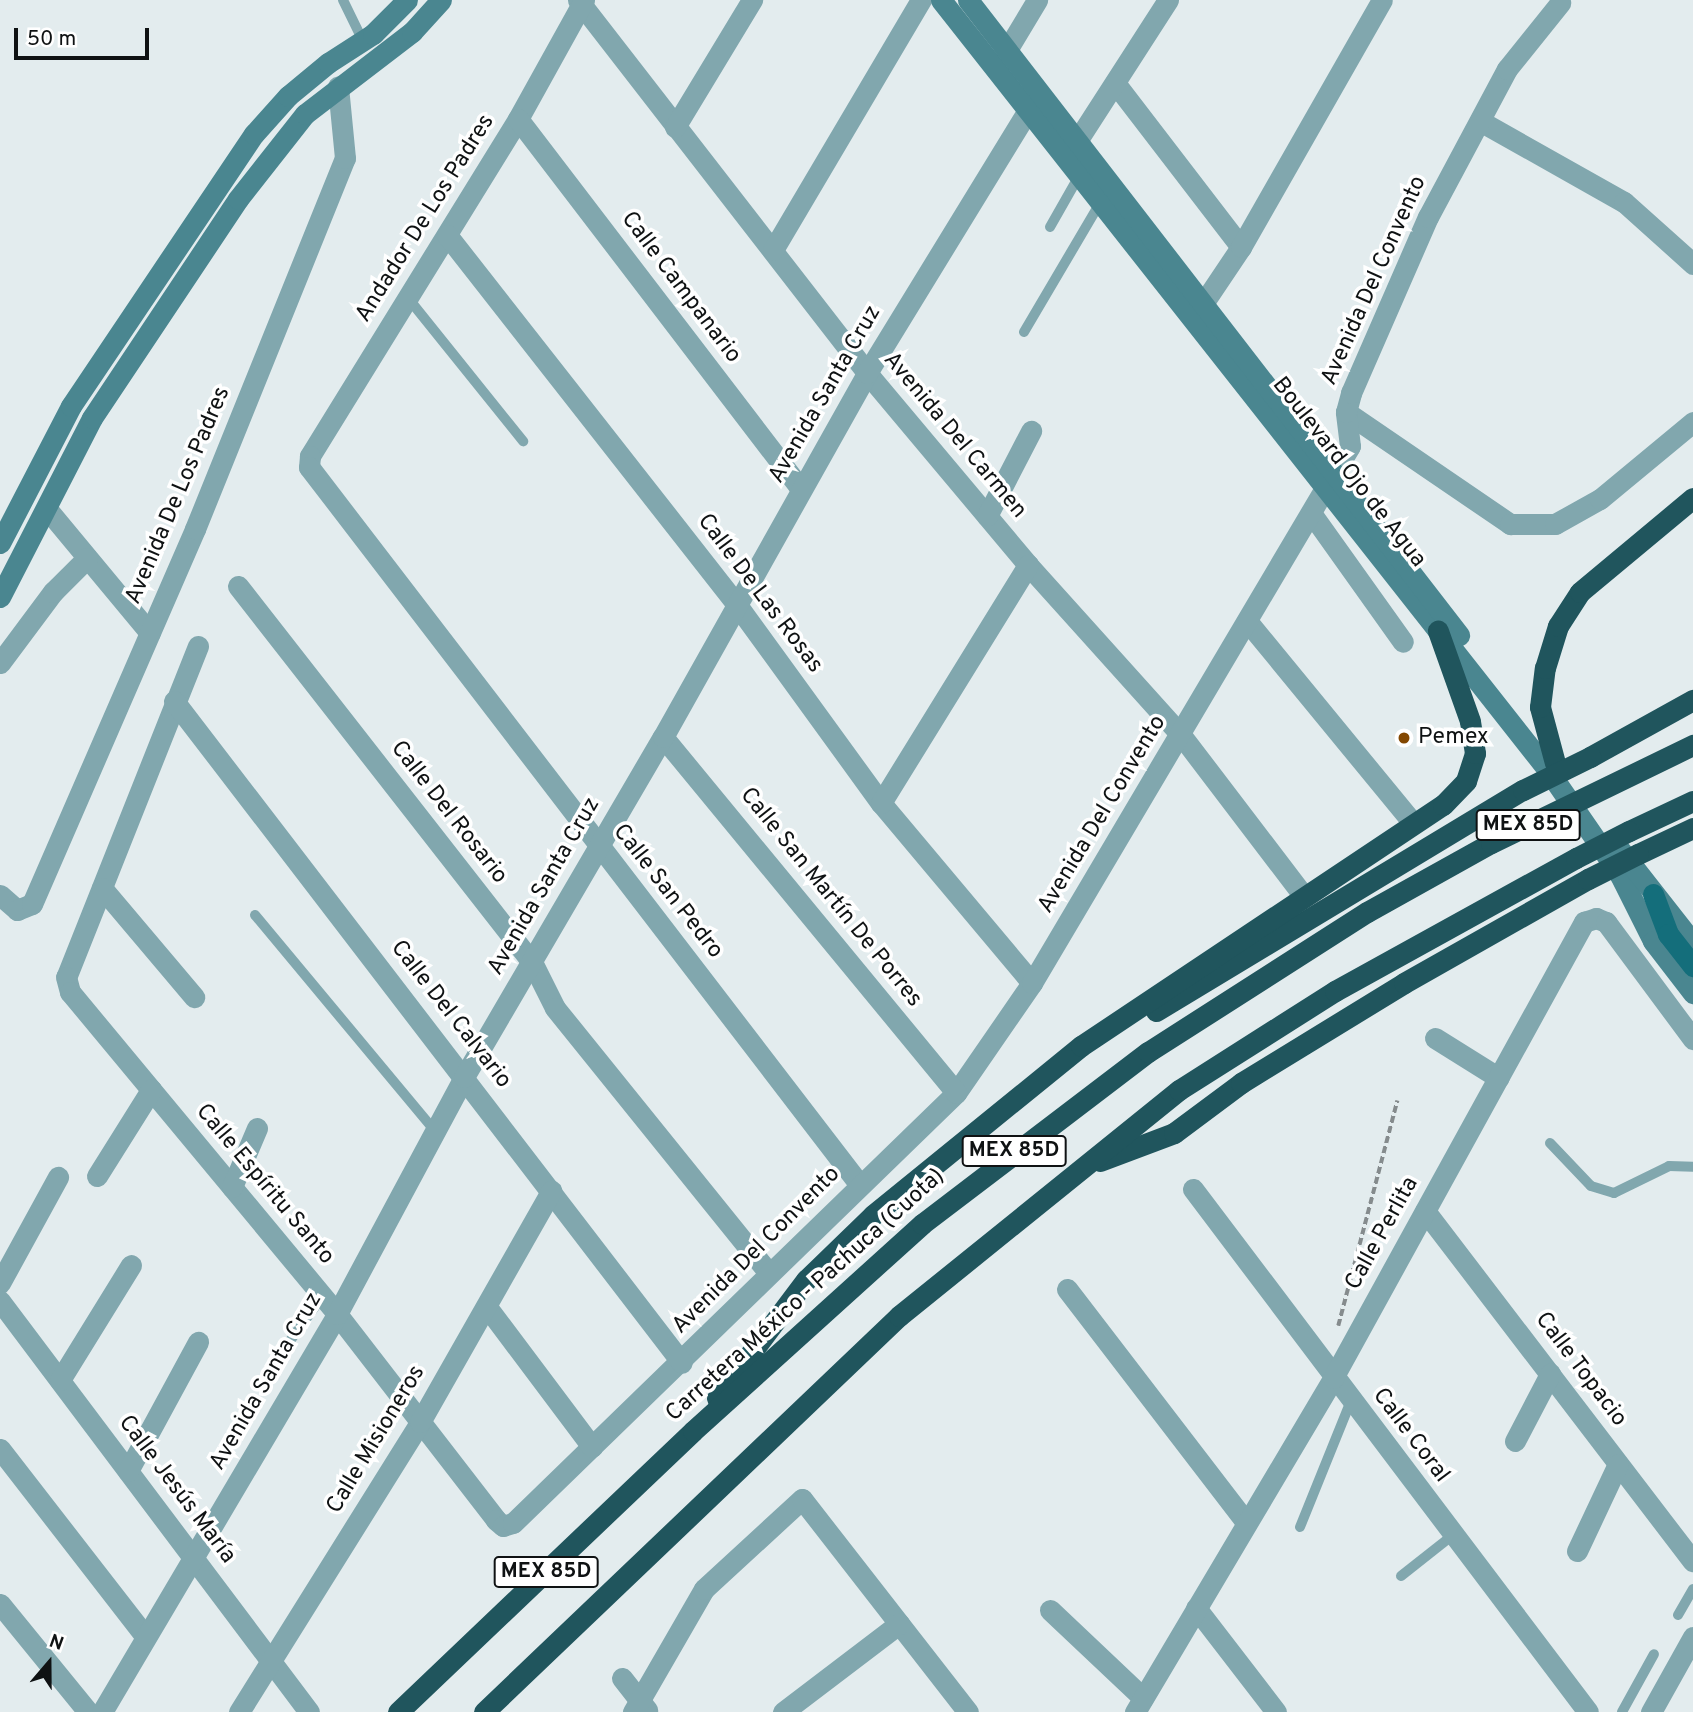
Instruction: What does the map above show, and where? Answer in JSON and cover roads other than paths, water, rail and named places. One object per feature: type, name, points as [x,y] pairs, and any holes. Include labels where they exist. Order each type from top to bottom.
[{"type":"highway","points":[[1555,763],[1540,707],[1545,668],[1558,626],[1580,592],[1693,498]]},
{"type":"highway","points":[[693,1431],[806,1280],[873,1215],[1081,1046],[1303,895],[1443,805],[1466,781],[1475,753],[1470,722],[1438,631]]},
{"type":"highway","points":[[1081,1046],[1140,1021],[1523,790],[1590,757],[1693,700]]},
{"type":"highway","name":"Carretera México - Pachuca (Cuota)","points":[[398,1712],[693,1431],[988,1171],[1148,1052],[1367,912],[1491,843],[1693,745]]},
{"type":"highway","name":"MEX 85D","points":[[484,1712],[900,1315],[1179,1090],[1335,991],[1576,858],[1693,801]]},
{"type":"highway","points":[[1079,1170],[1174,1133],[1241,1083],[1404,983],[1588,879],[1693,828]]},
{"type":"main road","points":[[0,543],[71,406],[254,134],[288,96],[328,63],[364,41],[407,0]]},
{"type":"main road","points":[[0,597],[92,418],[157,316],[238,199],[305,114],[338,86],[412,32],[441,0]]},
{"type":"main road","name":"Boulevard Ojo de Agua","points":[[941,0],[995,69],[1077,141],[1204,302],[1438,631],[1547,769],[1620,875],[1653,941],[1693,993]]},
{"type":"main road","name":"Boulevard Ojo de Agua","points":[[968,0],[1006,51],[1033,102],[1079,176],[1331,478],[1693,943]]},
{"type":"main road","points":[[1653,894],[1668,934],[1693,966]]},
{"type":"street","points":[[675,127],[752,0]]},
{"type":"street","points":[[772,250],[921,0]]},
{"type":"street","points":[[995,69],[1037,0]]},
{"type":"street","points":[[1077,141],[1168,0]]},
{"type":"street","points":[[1204,302],[1241,247],[1382,0]]},
{"type":"street","name":"Avenida Del Carmen","points":[[581,1],[675,127],[867,373],[1028,565],[1181,735],[1303,895]]},
{"type":"street","name":"Andador De Los Padres","points":[[308,462],[518,119],[581,1]]},
{"type":"street","name":"Avenida Del Convento","points":[[503,1525],[513,1523],[682,1363],[769,1273],[956,1093],[1032,983],[1350,446],[1346,412],[1428,217],[1507,69],[1560,2]]},
{"type":"street","points":[[1115,83],[1241,247]]},
{"type":"street","name":"Avenida De Los Padres","points":[[0,895],[17,910],[32,904],[150,633],[337,182],[345,158],[339,132],[338,86]]},
{"type":"street","name":"Avenida Santa Cruz","points":[[102,1712],[337,1314],[464,1077],[663,737],[867,373],[1033,102]]},
{"type":"street","name":"Calle Campanario","points":[[518,119],[801,489]]},
{"type":"street","points":[[1480,121],[1624,202],[1693,264]]},
{"type":"street","name":"Calle De Las Rosas","points":[[447,235],[737,605],[881,803],[1032,983]]},
{"type":"street","points":[[1346,412],[1510,524],[1555,524],[1578,512],[1600,499],[1693,422]]},
{"type":"street","points":[[986,516],[1031,431]]},
{"type":"street","name":"Calle San Pedro","points":[[308,462],[860,1185]]},
{"type":"street","points":[[47,509],[150,633]]},
{"type":"street","points":[[1311,513],[1403,642]]},
{"type":"street","points":[[0,663],[53,592],[87,558]]},
{"type":"street","points":[[881,803],[1028,565]]},
{"type":"street","name":"Calle Del Rosario","points":[[238,586],[532,962],[555,1007],[769,1273]]},
{"type":"street","points":[[1247,621],[1413,823]]},
{"type":"street","points":[[194,997],[102,888],[198,646]]},
{"type":"street","name":"Calle Del Calvario","points":[[174,701],[682,1363]]},
{"type":"street","name":"Calle San Martín De Porres","points":[[663,737],[956,1093]]},
{"type":"street","name":"Calle Espíritu Santo","points":[[102,888],[66,977],[70,992],[337,1314],[503,1525]]},
{"type":"street","name":"Calle Perlita","points":[[1139,1705],[1333,1378],[1584,922],[1596,918],[1606,922],[1693,1039]]},
{"type":"street","points":[[1435,1038],[1499,1078]]},
{"type":"street","points":[[97,1176],[151,1090]]},
{"type":"street","points":[[232,1187],[257,1128]]},
{"type":"street","points":[[0,1283],[58,1177]]},
{"type":"street","name":"Calle Coral","points":[[1192,1189],[1588,1712]]},
{"type":"street","name":"Calle Misioneros","points":[[239,1712],[420,1422],[551,1191]]},
{"type":"street","name":"Calle Topacio","points":[[1425,1211],[1693,1561]]},
{"type":"street","points":[[61,1380],[131,1265]]},
{"type":"street","points":[[1067,1289],[1246,1522]]},
{"type":"street","name":"Calle Jesús María","points":[[0,1301],[195,1557],[269,1665],[309,1712]]},
{"type":"street","points":[[487,1307],[593,1447]]},
{"type":"street","points":[[128,1471],[198,1342]]},
{"type":"street","points":[[1515,1441],[1550,1374]]},
{"type":"street","points":[[0,1449],[145,1636]]},
{"type":"street","points":[[1577,1551],[1618,1464]]},
{"type":"street","points":[[640,1708],[704,1589],[802,1499],[968,1712]]},
{"type":"street","points":[[0,1604],[88,1712]]},
{"type":"street","points":[[1196,1608],[1276,1712]]},
{"type":"street","points":[[1050,1610],[1139,1705]]},
{"type":"street","points":[[783,1712],[899,1624]]},
{"type":"street","points":[[1651,1712],[1693,1637]]},
{"type":"street","points":[[622,1678],[640,1708]]},
{"type":"lane","points":[[343,0],[364,41]]},
{"type":"lane","points":[[1050,227],[1079,176]]},
{"type":"lane","points":[[1024,332],[1100,203]]},
{"type":"lane","points":[[408,298],[523,440]]},
{"type":"lane","points":[[255,915],[435,1131]]},
{"type":"lane","points":[[1550,1143],[1591,1186],[1614,1193],[1670,1166],[1693,1167]]},
{"type":"lane","points":[[276,1360],[322,1297]]},
{"type":"lane","points":[[1300,1527],[1351,1401]]},
{"type":"lane","points":[[1401,1576],[1453,1535]]},
{"type":"lane","points":[[1678,1615],[1693,1590]]},
{"type":"lane","points":[[1622,1712],[1654,1654]]},
{"type":"place","name":"Pemex","points":[[1404,738]]}]
